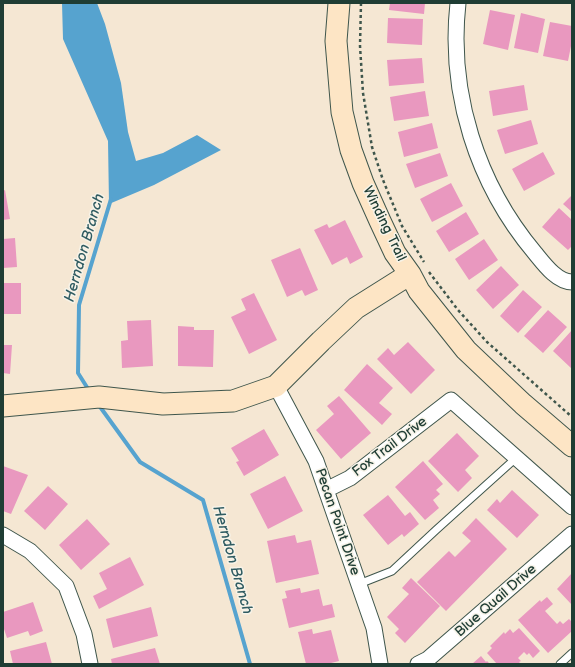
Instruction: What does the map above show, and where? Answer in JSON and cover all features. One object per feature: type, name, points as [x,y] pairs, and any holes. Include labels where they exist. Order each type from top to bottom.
[{"type":"street","name":"Winding Trail","points":[[339,3],[336,41],[342,112],[351,150],[363,183],[395,253],[421,270],[419,291],[466,350],[523,404],[572,446]]},
{"type":"street","points":[[458,3],[456,36],[462,103],[482,166],[502,206],[526,242],[558,278],[572,282]]},
{"type":"street","points":[[12,405],[99,397],[163,404],[233,401],[276,386],[356,308],[421,270]]},
{"type":"street","name":"Pecan Point Drive","points":[[276,386],[316,460],[374,628],[380,664]]},
{"type":"street","name":"Fox Trail Drive","points":[[326,490],[350,478],[451,400],[516,458]]},
{"type":"street","points":[[516,458],[572,506]]},
{"type":"street","name":"Blue Quail Drive","points":[[418,664],[428,659],[572,534]]},
{"type":"street","points":[[3,535],[30,551],[66,586],[84,634],[90,664]]},
{"type":"lane","points":[[359,584],[392,571],[516,458]]},
{"type":"lane","points":[[560,664],[572,653]]},
{"type":"path","points":[[361,3],[360,46],[363,93],[372,147],[383,180],[421,270],[487,342],[572,417]]},
{"type":"water","points":[[62,3],[97,3],[105,24],[121,83],[128,132],[136,161],[163,153],[197,135],[221,150],[154,185],[109,204],[108,141],[63,39]]},
{"type":"building","points":[[390,3],[425,3],[424,14],[389,10]]},
{"type":"building","points":[[490,10],[515,15],[508,50],[483,44]]},
{"type":"building","points":[[521,13],[545,19],[538,53],[514,48]]},
{"type":"building","points":[[388,18],[423,19],[422,45],[387,43]]},
{"type":"building","points":[[550,22],[572,26],[572,41],[568,61],[543,56]]},
{"type":"building","points":[[422,58],[424,83],[389,86],[387,60]]},
{"type":"building","points":[[524,85],[528,110],[493,116],[489,91]]},
{"type":"building","points":[[425,91],[429,116],[394,121],[390,97]]},
{"type":"building","points":[[531,120],[538,144],[505,154],[497,130]]},
{"type":"building","points":[[432,123],[438,148],[404,157],[398,132]]},
{"type":"building","points":[[543,152],[555,174],[524,191],[512,169]]},
{"type":"building","points":[[440,153],[448,176],[415,188],[406,164]]},
{"type":"building","points":[[451,183],[463,206],[432,222],[420,199]]},
{"type":"building","points":[[5,190],[10,219],[3,220],[3,191]]},
{"type":"building","points":[[572,195],[572,212],[563,204]]},
{"type":"building","points":[[559,208],[572,220],[572,246],[568,250],[542,227]]},
{"type":"building","points":[[466,212],[479,234],[449,252],[436,231]]},
{"type":"building","points":[[345,220],[363,257],[350,264],[347,257],[332,265],[314,230],[327,224],[329,228]]},
{"type":"building","points":[[15,238],[17,267],[3,268],[3,239]]},
{"type":"building","points":[[484,239],[498,260],[469,280],[455,259]]},
{"type":"building","points":[[300,248],[318,290],[305,296],[302,290],[287,297],[271,260]]},
{"type":"building","points":[[501,266],[519,285],[493,309],[476,290]]},
{"type":"building","points":[[3,283],[21,283],[21,314],[3,314]]},
{"type":"building","points":[[523,290],[542,307],[518,333],[500,316]]},
{"type":"building","points":[[254,293],[277,340],[249,354],[231,317],[246,310],[241,299]]},
{"type":"building","points":[[548,310],[567,327],[543,353],[524,336]]},
{"type":"building","points":[[151,320],[153,366],[122,368],[121,341],[128,340],[127,321]]},
{"type":"building","points":[[178,326],[194,327],[194,330],[214,330],[213,367],[178,366]]},
{"type":"building","points":[[572,330],[572,369],[553,351]]},
{"type":"building","points":[[408,342],[435,370],[411,394],[377,359],[388,348],[394,355]]},
{"type":"building","points":[[3,345],[12,345],[10,374],[3,373]]},
{"type":"building","points":[[367,364],[393,388],[379,403],[392,414],[382,425],[344,390]]},
{"type":"building","points":[[339,396],[371,433],[341,459],[316,430],[334,414],[327,406]]},
{"type":"building","points":[[264,429],[279,455],[244,476],[236,462],[239,461],[231,448]]},
{"type":"building","points":[[457,433],[479,456],[465,470],[472,478],[458,492],[428,461]]},
{"type":"building","points":[[423,461],[443,484],[436,490],[440,494],[433,500],[439,508],[425,520],[395,487]]},
{"type":"building","points":[[3,466],[28,475],[11,514],[3,511]]},
{"type":"building","points":[[285,476],[303,511],[268,529],[250,494]]},
{"type":"building","points":[[48,486],[68,504],[45,530],[24,511]]},
{"type":"building","points":[[512,490],[539,515],[517,538],[487,510],[497,499],[500,503]]},
{"type":"building","points":[[388,495],[405,516],[410,512],[419,524],[404,537],[402,534],[388,545],[363,515]]},
{"type":"building","points":[[476,518],[507,549],[446,611],[417,582],[449,551],[455,557],[471,541],[462,533]]},
{"type":"building","points":[[87,519],[110,544],[81,570],[59,545]]},
{"type":"building","points":[[295,535],[297,543],[311,540],[319,574],[276,583],[267,541]]},
{"type":"building","points":[[130,557],[144,585],[99,609],[93,596],[107,589],[99,573]]},
{"type":"building","points":[[572,573],[572,605],[557,589]]},
{"type":"building","points":[[411,578],[440,606],[405,643],[395,633],[399,629],[387,617],[409,594],[402,588]]},
{"type":"building","points":[[300,588],[301,593],[319,589],[323,606],[332,604],[335,617],[289,628],[282,599],[287,598],[285,591]]},
{"type":"building","points":[[547,597],[553,604],[545,611],[557,624],[560,621],[563,624],[569,619],[572,622],[572,631],[548,653],[518,620],[540,600],[541,602]]},
{"type":"building","points":[[33,602],[43,631],[30,636],[28,631],[7,638],[3,626],[3,612]]},
{"type":"building","points":[[151,607],[158,636],[113,648],[106,619]]},
{"type":"building","points":[[519,628],[540,651],[533,658],[529,653],[527,655],[524,652],[518,658],[521,661],[519,662],[521,664],[497,664],[487,653],[492,648],[490,646],[504,632],[505,634],[510,629],[513,633]]},
{"type":"building","points":[[312,629],[313,634],[331,630],[339,661],[327,664],[306,664],[298,632]]},
{"type":"building","points":[[46,642],[52,664],[13,664],[10,651]]},
{"type":"building","points":[[155,648],[160,664],[112,664],[111,659]]},
{"type":"building","points":[[481,656],[490,664],[472,664]]},
{"type":"waterway","name":"Herndon Branch","points":[[90,392],[78,373],[79,305],[111,199]]},
{"type":"waterway","name":"Herndon Branch","points":[[98,404],[140,462],[203,500],[250,664]]}]
